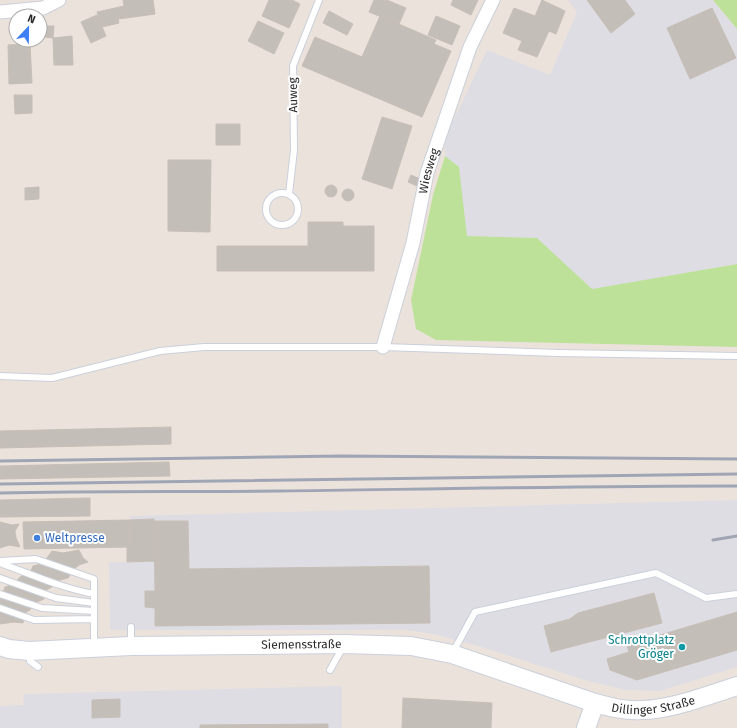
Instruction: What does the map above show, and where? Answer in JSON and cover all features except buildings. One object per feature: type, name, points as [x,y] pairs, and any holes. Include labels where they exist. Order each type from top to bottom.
[{"type":"main road","name":"Siemensstraße","points":[[3,649],[30,651],[132,646],[344,644],[411,646],[452,654],[595,703]]},
{"type":"main road","name":"Dillinger Straße","points":[[586,728],[595,703],[611,708],[642,710],[669,706],[737,686]]},
{"type":"street","points":[[0,12],[43,8],[59,0]]},
{"type":"street","name":"Wiesweg","points":[[383,347],[413,243],[427,173],[470,47],[493,0]]},
{"type":"lane","name":"Auweg","points":[[289,194],[294,150],[293,66],[319,0]]},
{"type":"lane","points":[[278,193],[289,194],[296,201],[298,211],[293,221],[283,225],[269,219],[267,214],[267,203],[269,198],[278,193]]},
{"type":"lane","points":[[0,376],[52,378],[160,351],[204,347],[383,347],[566,353],[737,356]]},
{"type":"lane","points":[[0,562],[36,559],[94,579],[94,648]]},
{"type":"lane","points":[[0,562],[44,580],[80,592],[94,594]]},
{"type":"lane","points":[[452,654],[475,612],[656,573],[706,598],[737,594]]},
{"type":"lane","points":[[0,578],[56,598],[94,603]]},
{"type":"lane","points":[[0,594],[42,608],[94,611]]},
{"type":"lane","points":[[0,608],[34,620],[94,619]]},
{"type":"lane","points":[[131,627],[132,646]]},
{"type":"lane","points":[[330,670],[344,644]]},
{"type":"lane","points":[[30,651],[30,660],[38,667]]},
{"type":"shaded area","points":[[568,0],[713,0],[737,29],[737,264],[448,315],[445,138],[487,50],[550,75],[577,12]]},
{"type":"shaded area","points":[[737,500],[737,667],[660,691],[626,690],[588,681],[475,645],[433,634],[405,630],[110,630],[109,562],[127,562],[130,547],[130,516]]},
{"type":"shaded area","points":[[342,686],[342,728],[0,728],[0,706],[23,705],[24,694]]},
{"type":"green space","points":[[713,0],[737,0],[737,29]]},
{"type":"green space","points":[[445,156],[459,167],[467,236],[537,238],[592,289],[737,264],[737,347],[436,340],[416,329],[411,300],[433,195]]},
{"type":"railway","points":[[0,461],[340,456],[737,459]]},
{"type":"railway","points":[[0,484],[737,474]]},
{"type":"railway","points":[[0,493],[737,486]]},
{"type":"railway","points":[[713,540],[737,536]]},
{"type":"place","name":"Weltpresse","points":[[37,538]]},
{"type":"place","name":"Schrottplatz Gröger","points":[[682,647]]}]
